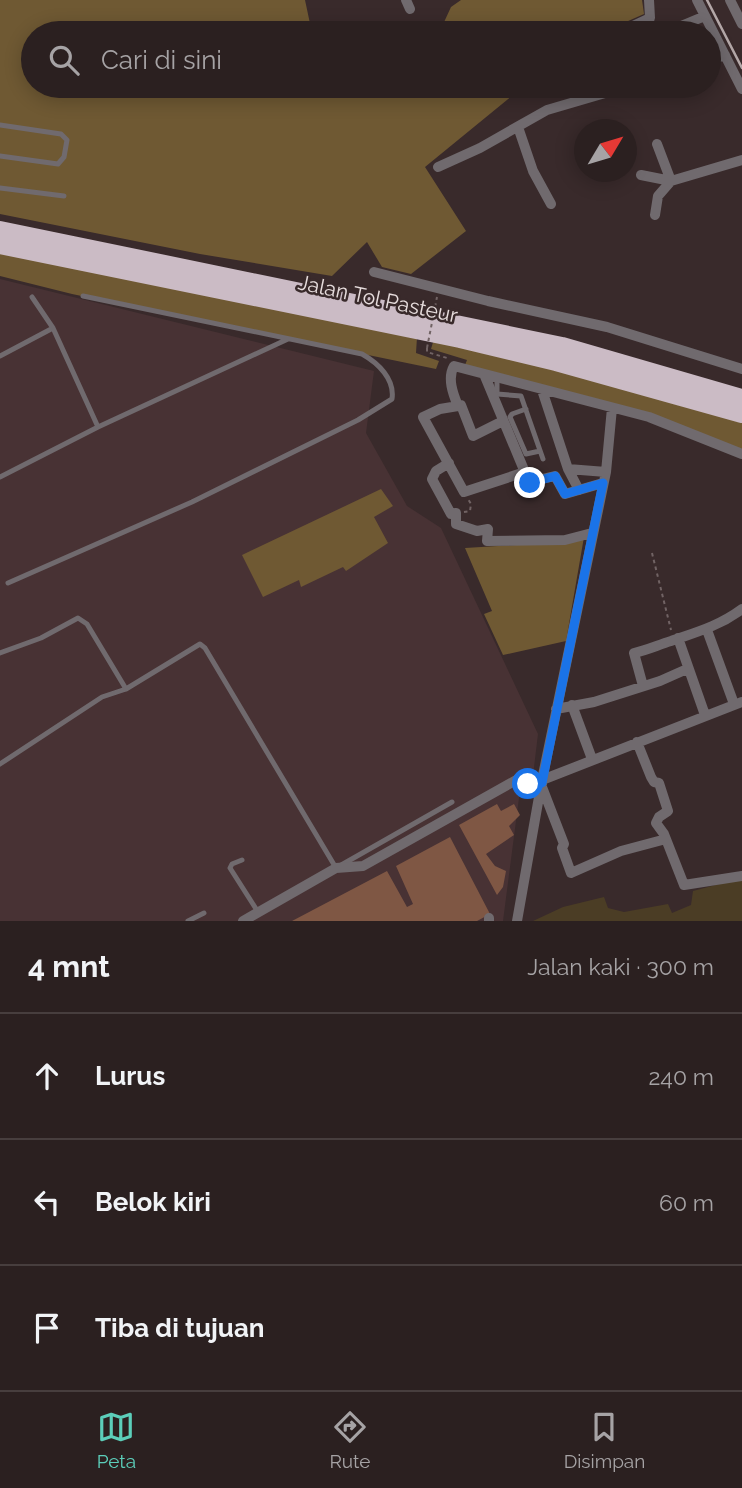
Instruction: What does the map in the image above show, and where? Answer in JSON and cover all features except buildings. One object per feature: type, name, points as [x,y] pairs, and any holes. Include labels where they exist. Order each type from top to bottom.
[{"type":"highway","name":"Jalan Tol Pasteur","points":[[0,230],[562,346],[742,398]]},
{"type":"highway","name":"Jalan Tol Pasteur","points":[[0,245],[460,339],[556,362],[742,414]]},
{"type":"street","points":[[644,21],[650,18],[649,0]]},
{"type":"street","points":[[697,0],[707,21]]},
{"type":"street","points":[[735,4],[742,24]]},
{"type":"street","points":[[693,21],[705,16]]},
{"type":"street","points":[[721,49],[742,89]]},
{"type":"street","points":[[438,167],[480,148],[547,110],[588,98]]},
{"type":"street","points":[[518,127],[533,171],[551,204]]},
{"type":"street","points":[[657,144],[671,181]]},
{"type":"street","points":[[641,175],[671,181],[742,160]]},
{"type":"street","points":[[655,215],[658,197],[671,181]]},
{"type":"street","points":[[374,272],[607,327],[742,369]]},
{"type":"street","points":[[458,406],[453,394],[451,372],[454,366],[649,417],[742,454]]},
{"type":"street","points":[[484,374],[530,483],[554,475],[565,494],[605,478]]},
{"type":"street","points":[[542,390],[568,469],[579,490]]},
{"type":"street","points":[[503,421],[473,436],[461,405],[440,409],[423,417],[464,492],[524,472]]},
{"type":"street","points":[[517,921],[556,709],[605,478],[612,408]]},
{"type":"street","points":[[449,463],[436,471],[432,479],[451,514],[456,513],[456,524],[477,531],[488,529],[487,541],[545,542],[592,533]]},
{"type":"street","points":[[568,469],[605,478]]},
{"type":"street","points":[[643,686],[634,653],[707,630],[742,609]]},
{"type":"street","points":[[243,921],[336,868],[363,866],[518,779],[525,778],[530,786],[542,783],[592,759],[738,703],[707,630]]},
{"type":"street","points":[[676,639],[705,715]]},
{"type":"street","points":[[556,709],[594,702],[687,669]]},
{"type":"street","points":[[572,705],[592,759]]},
{"type":"street","points":[[637,742],[653,781],[659,783],[666,802],[668,811],[656,821],[666,839],[682,883],[687,887],[742,876]]},
{"type":"street","points":[[542,783],[564,844],[562,848],[571,873],[621,851],[666,839]]},
{"type":"lane","points":[[0,125],[61,134],[67,140],[64,157],[58,164],[0,156]]},
{"type":"lane","points":[[0,188],[64,196]]},
{"type":"lane","points":[[8,583],[192,502],[358,420],[392,399],[391,385],[373,360],[362,354],[83,296]]},
{"type":"lane","points":[[32,298],[53,328],[98,427]]},
{"type":"lane","points":[[0,356],[53,328]]},
{"type":"lane","points":[[0,477],[98,427],[288,339]]},
{"type":"lane","points":[[497,378],[497,394],[521,395],[543,459]]},
{"type":"lane","points":[[526,410],[510,416],[526,454],[540,451]]},
{"type":"lane","points":[[0,653],[41,638],[78,618],[87,624],[126,690]]},
{"type":"lane","points":[[0,764],[102,697],[126,690],[200,643],[336,868],[452,802]]},
{"type":"lane","points":[[242,860],[232,864],[230,868],[258,912]]},
{"type":"lane","points":[[188,921],[204,913]]},
{"type":"path","points":[[437,297],[426,352],[463,363],[462,368]]},
{"type":"path","points":[[456,513],[470,511],[471,504],[464,492]]},
{"type":"path","points":[[652,553],[676,639]]},
{"type":"shaded area","points":[[0,0],[305,0],[309,21],[21,21],[21,98],[509,98],[425,167],[466,231],[411,274],[382,267],[367,242],[332,276],[200,254],[0,214]]},
{"type":"shaded area","points":[[461,0],[642,0],[644,14],[628,21],[445,21],[451,7]]},
{"type":"shaded area","points":[[0,253],[417,337],[416,353],[439,361],[436,369],[72,294],[0,276]]},
{"type":"shaded area","points":[[0,279],[374,371],[366,433],[407,506],[441,528],[538,734],[532,784],[520,790],[503,921],[0,921]]},
{"type":"shaded area","points":[[434,339],[647,392],[742,423],[742,449],[465,365],[467,360],[431,349]]},
{"type":"shaded area","points":[[381,489],[393,506],[374,517],[388,543],[346,571],[343,567],[301,587],[299,580],[263,597],[242,555]]},
{"type":"shaded area","points":[[584,537],[566,641],[503,655],[484,614],[492,611],[465,548],[566,542]]},
{"type":"shaded area","points":[[742,878],[742,921],[533,921],[563,907],[604,897],[608,908],[624,912],[668,904],[672,913],[691,905],[693,891]]},
{"type":"railway","points":[[707,0],[718,21]]},
{"type":"railway","points":[[721,27],[742,68]]},
{"type":"route","points":[[528,784],[530,786],[542,783],[603,483],[565,494],[555,476],[530,483]]}]
